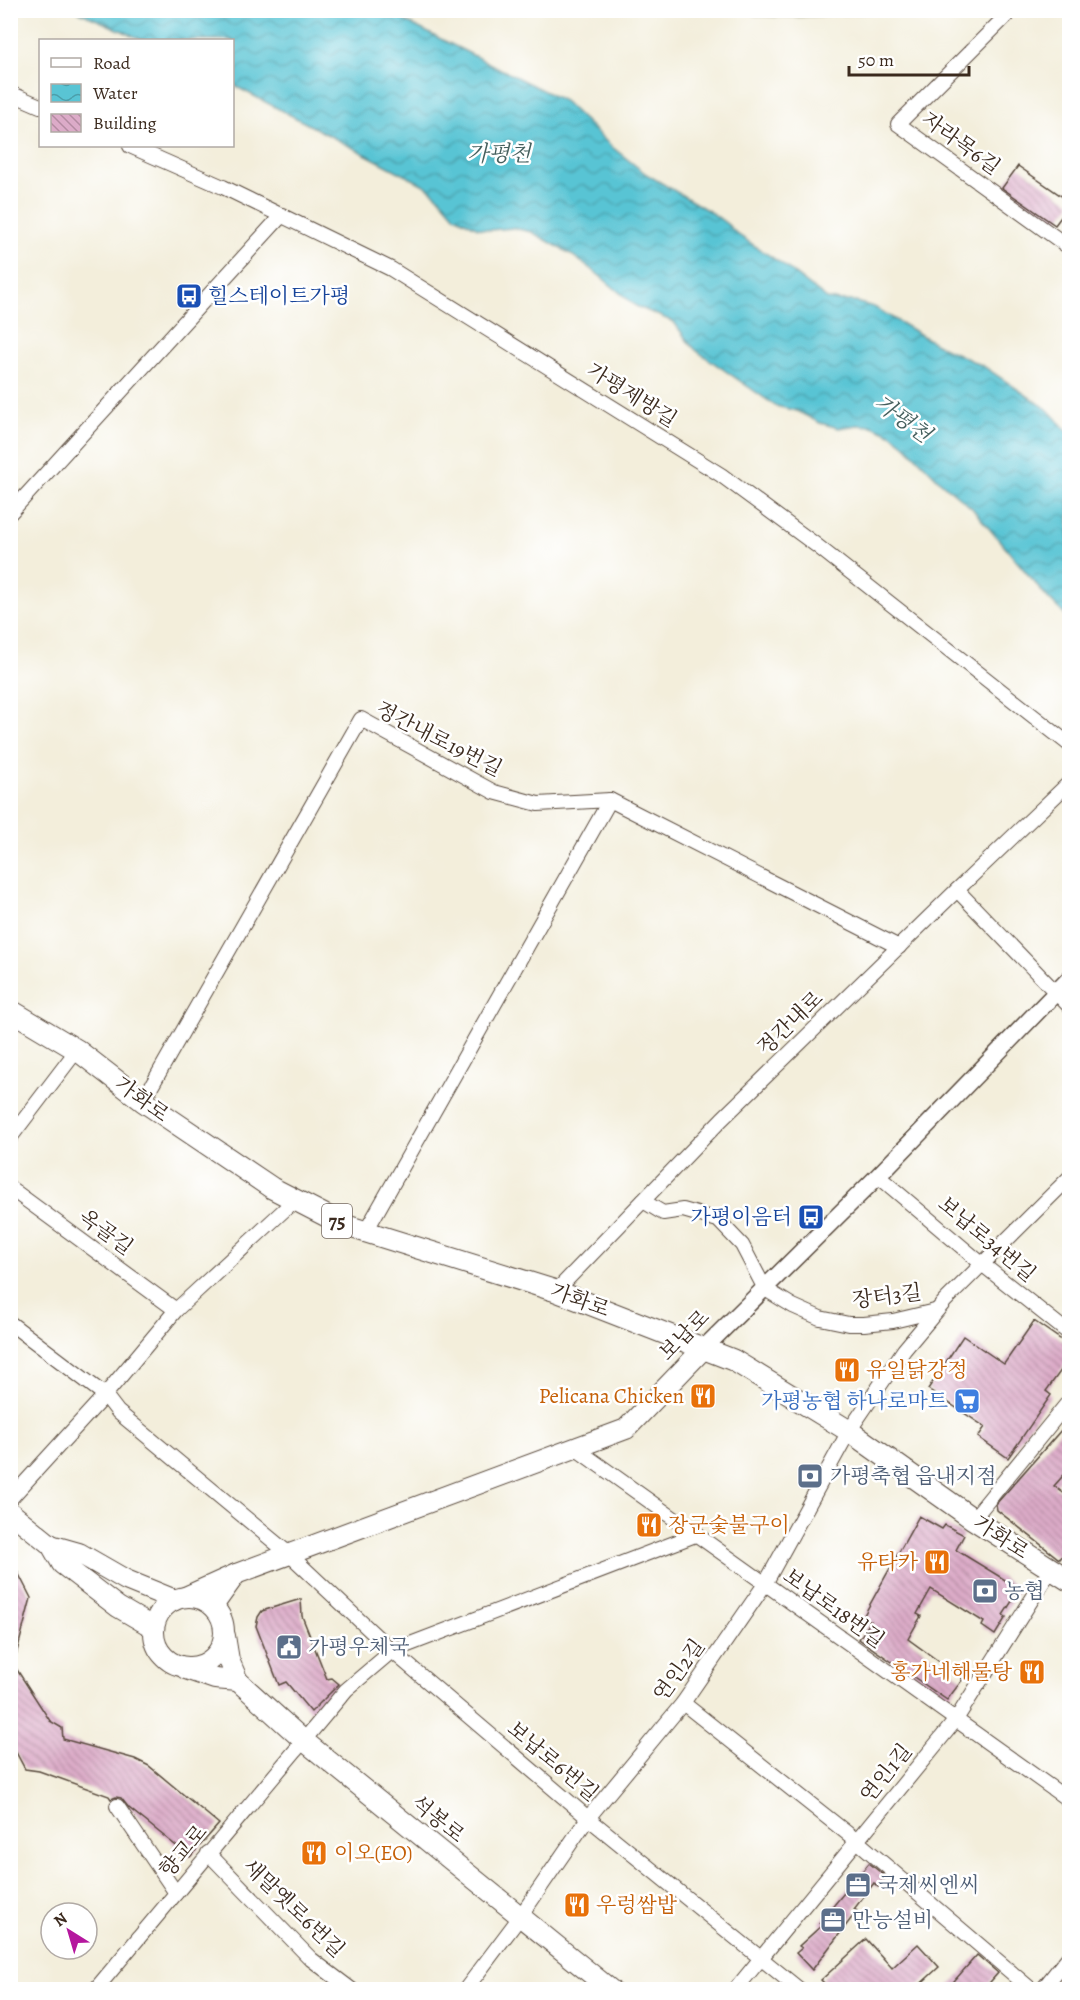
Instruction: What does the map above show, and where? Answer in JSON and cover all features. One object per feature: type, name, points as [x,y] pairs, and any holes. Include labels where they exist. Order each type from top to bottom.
[{"type":"main road","name":"가화로","points":[[10,1010],[77,1050],[143,1101],[272,1188],[344,1225],[556,1291],[733,1360],[849,1431],[973,1519],[1070,1581]]},
{"type":"main road","name":"보납로","points":[[180,1598],[288,1554],[416,1509],[626,1429],[704,1348]]},
{"type":"main road","points":[[10,1512],[51,1545],[62,1564],[118,1607],[154,1628]]},
{"type":"main road","points":[[51,1545],[79,1553],[126,1580],[180,1598],[204,1600],[213,1606],[220,1614],[224,1624],[229,1660],[238,1681],[215,1679],[181,1667],[173,1664],[160,1653],[156,1645],[154,1628],[161,1611],[180,1598]]},
{"type":"main road","points":[[213,1606],[236,1574]]},
{"type":"main road","points":[[181,1667],[193,1668],[210,1661],[221,1647],[225,1636]]},
{"type":"main road","name":"석봉로","points":[[238,1681],[303,1740],[611,1989]]},
{"type":"street","name":"자라목6길","points":[[1012,10],[898,124],[1070,248]]},
{"type":"street","points":[[10,93],[39,106]]},
{"type":"street","name":"가평제방길","points":[[132,147],[282,215],[391,269],[721,475],[816,545],[1070,745]]},
{"type":"street","points":[[10,513],[282,215]]},
{"type":"street","name":"정간내로19번길","points":[[143,1101],[361,719],[494,792],[538,804],[609,800]]},
{"type":"street","name":"정간내로","points":[[556,1291],[722,1119],[1070,782]]},
{"type":"street","points":[[366,1231],[609,800],[899,947]]},
{"type":"street","points":[[957,890],[1070,1007]]},
{"type":"street","name":"보납로","points":[[704,1348],[878,1176],[1070,978]]},
{"type":"street","points":[[10,1138],[77,1050]]},
{"type":"street","name":"보납로34번길","points":[[878,1176],[982,1264],[1070,1334]]},
{"type":"street","name":"장터3길","points":[[849,1431],[904,1350],[935,1311],[1070,1177]]},
{"type":"street","name":"옥골길","points":[[10,1188],[176,1310]]},
{"type":"street","points":[[10,1499],[105,1395],[176,1310],[295,1200]]},
{"type":"street","points":[[642,1201],[663,1213],[683,1210],[718,1220],[742,1245],[765,1289]]},
{"type":"street","name":"장터3길","points":[[765,1289],[820,1318],[849,1324],[893,1321],[935,1311]]},
{"type":"street","points":[[10,1323],[105,1395]]},
{"type":"street","name":"보납로6번길","points":[[105,1395],[118,1412],[288,1554],[392,1651],[588,1818],[800,1989]]},
{"type":"street","points":[[973,1519],[1070,1400]]},
{"type":"street","name":"연인2길","points":[[520,1917],[588,1818],[683,1703],[765,1584],[849,1431]]},
{"type":"street","name":"보납로18번길","points":[[576,1448],[1070,1801]]},
{"type":"street","name":"향교로","points":[[95,1989],[346,1690],[392,1651],[698,1534]]},
{"type":"street","name":"연인1길","points":[[735,1989],[955,1721],[1051,1569]]},
{"type":"street","points":[[683,1703],[857,1841],[1032,1989]]},
{"type":"street","points":[[117,1806],[176,1893]]},
{"type":"street","name":"새말옛로6번길","points":[[208,1853],[311,1959],[352,1989]]},
{"type":"street","points":[[465,1989],[520,1917]]},
{"type":"street","points":[[1042,1989],[1070,1954]]},
{"type":"green space","points":[[741,11],[894,11],[795,17],[760,16]]},
{"type":"water","name":"가평천","points":[[77,11],[380,11],[397,17],[564,101],[612,147],[646,174],[712,213],[737,234],[782,264],[827,299],[851,301],[874,307],[936,344],[983,366],[1047,409],[1069,433],[1069,619],[1047,597],[972,508],[891,434],[872,426],[857,425],[839,428],[820,423],[797,411],[776,406],[697,351],[674,322],[636,306],[569,253],[532,232],[513,228],[490,230],[478,228],[455,216],[426,186],[234,86],[234,39],[141,39]]},
{"type":"building","points":[[1018,166],[1070,202],[1055,225],[1002,188]]},
{"type":"building","points":[[1034,1321],[1070,1346],[1070,1358],[1046,1391],[1051,1395],[1008,1458],[978,1437],[985,1427],[928,1389],[963,1336],[1004,1364]]},
{"type":"building","points":[[1070,1420],[1070,1468],[1054,1486],[1070,1498],[1070,1560],[1063,1555],[1060,1559],[1058,1558],[997,1510],[996,1504]]},
{"type":"building","points":[[919,1516],[942,1529],[945,1525],[964,1535],[956,1550],[1020,1589],[1003,1615],[1006,1617],[995,1635],[982,1626],[984,1622],[931,1589],[917,1614],[921,1616],[908,1639],[963,1679],[947,1700],[859,1639],[871,1621],[863,1617]]},
{"type":"building","points":[[10,1557],[31,1598],[15,1659],[10,1659]]},
{"type":"building","name":"가평우체국","points":[[301,1599],[302,1616],[327,1679],[332,1678],[339,1684],[311,1712],[286,1682],[279,1685],[256,1626],[262,1611]]},
{"type":"building","points":[[10,1659],[50,1721],[62,1728],[63,1739],[135,1759],[149,1766],[219,1824],[190,1857],[129,1808],[121,1798],[111,1799],[109,1796],[39,1771],[25,1769],[10,1741]]},
{"type":"building","points":[[869,1863],[886,1877],[878,1887],[874,1883],[854,1909],[857,1911],[812,1970],[796,1953],[802,1948],[799,1946],[822,1925],[819,1923]]},
{"type":"building","points":[[866,1939],[892,1968],[918,1944],[939,1967],[915,1989],[830,1989],[821,1980]]},
{"type":"building","points":[[977,1955],[998,1973],[984,1989],[947,1989]]},
{"type":"place","name":"힐스테이트가평","points":[[189,296]]},
{"type":"place","name":"가평이음터","points":[[811,1217]]},
{"type":"place","name":"유일닭강정","points":[[847,1370]]},
{"type":"place","name":"Pelicana Chicken","points":[[703,1396]]},
{"type":"place","name":"가평농협 하나로마트","points":[[967,1401]]},
{"type":"place","name":"가평축협 읍내지점","points":[[810,1476]]},
{"type":"place","name":"장군숯불구이","points":[[649,1525]]},
{"type":"place","name":"유타카","points":[[937,1562]]},
{"type":"place","name":"농협","points":[[985,1591]]},
{"type":"place","name":"가평우체국","points":[[289,1647]]},
{"type":"place","name":"홍가네해물탕","points":[[1032,1672]]},
{"type":"place","name":"이오(EO)","points":[[314,1853]]},
{"type":"place","name":"국제씨엔씨","points":[[858,1885]]},
{"type":"place","name":"우렁쌈밥","points":[[577,1905]]},
{"type":"place","name":"만능설비","points":[[833,1920]]}]
